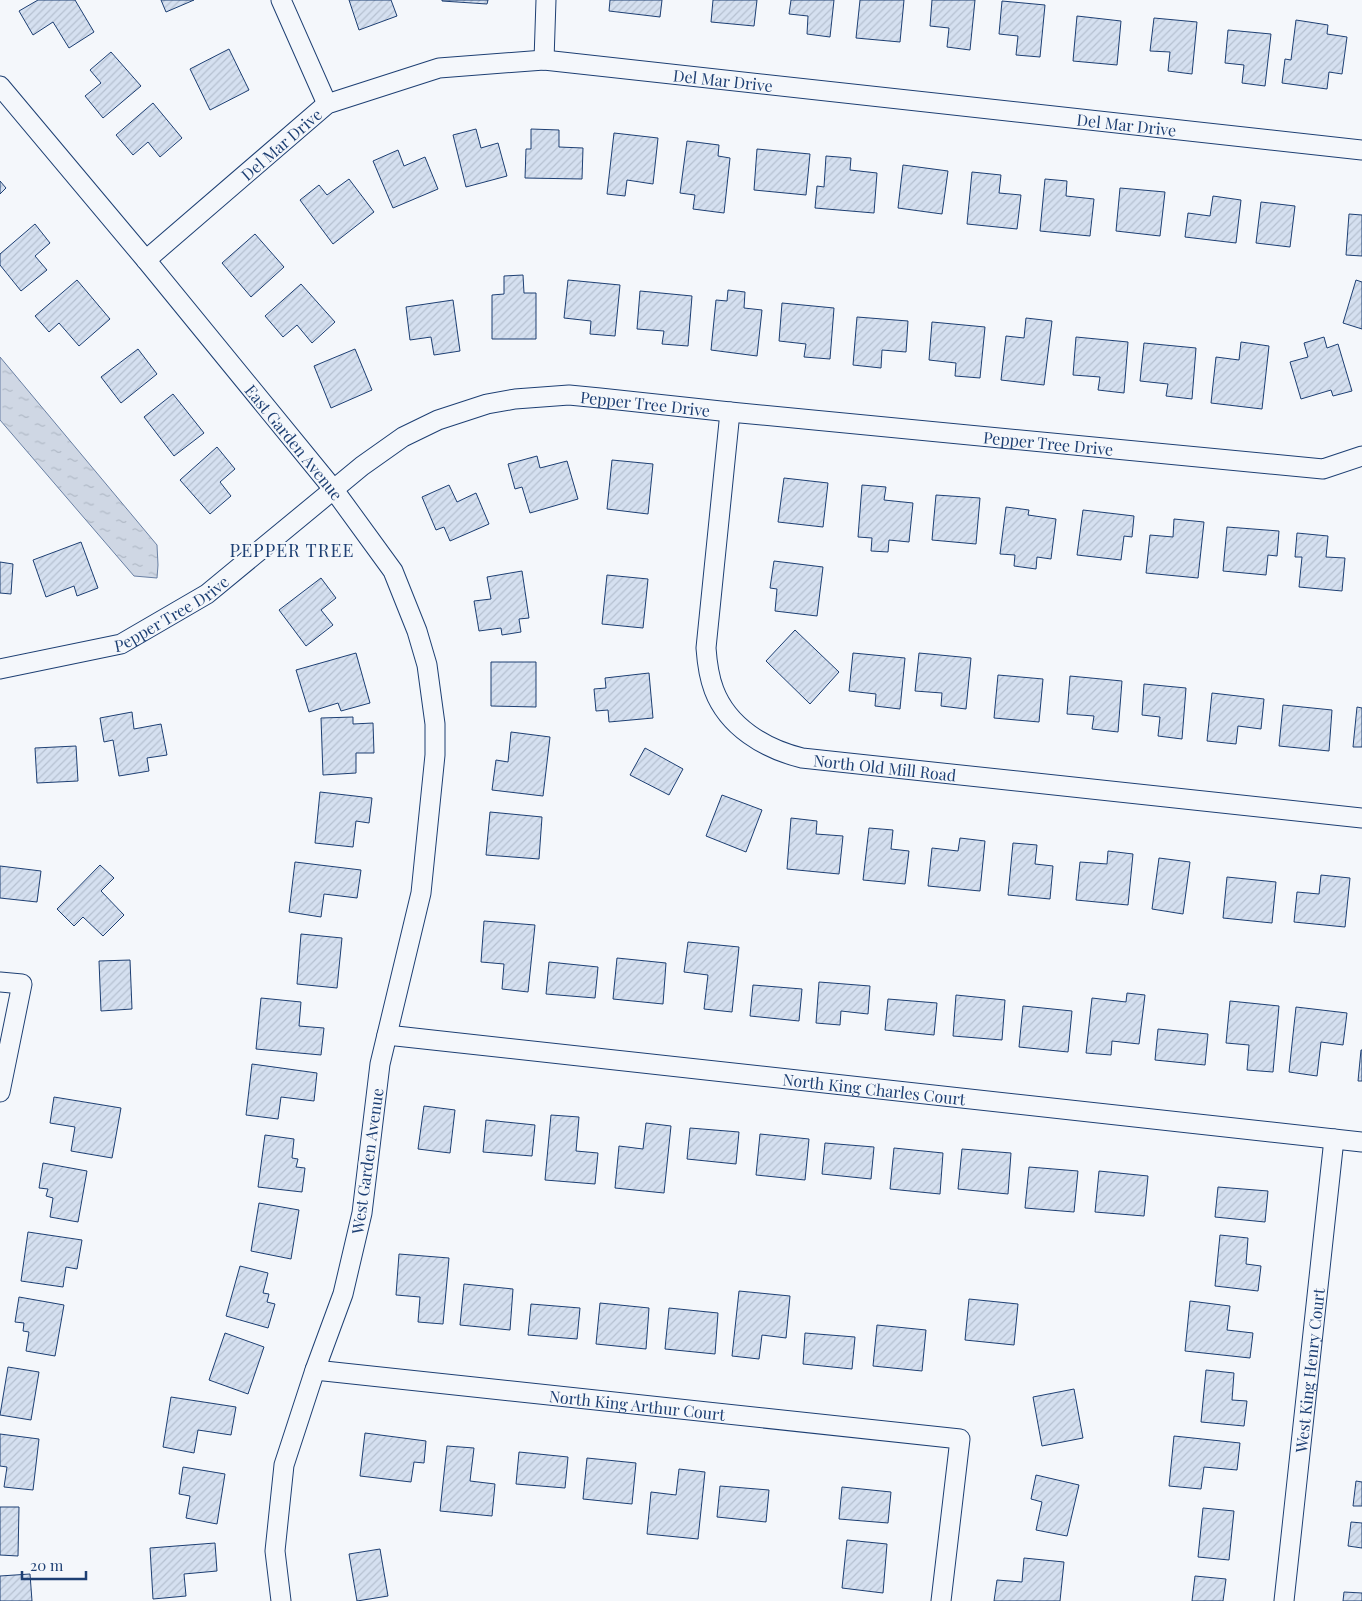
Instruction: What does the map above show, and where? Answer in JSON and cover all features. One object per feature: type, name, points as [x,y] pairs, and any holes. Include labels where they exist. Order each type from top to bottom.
[{"type":"street","points":[[281,0],[327,104]]},
{"type":"street","points":[[544,60],[546,0]]},
{"type":"street","name":"Del Mar Drive","points":[[146,260],[327,104],[439,68],[544,60],[1362,150]]},
{"type":"street","name":"East Garden Avenue","points":[[0,86],[146,260],[334,490],[393,571],[417,631],[427,665],[435,724],[435,755],[425,864]]},
{"type":"street","name":"Pepper Tree Drive","points":[[0,669],[121,644],[207,594],[362,466],[403,438],[438,420],[465,411],[515,399],[569,396],[1323,469],[1362,456]]},
{"type":"street","name":"North Old Mill Road","points":[[730,412],[706,648],[708,670],[724,710],[749,734],[764,745],[785,754],[802,758],[1362,818]]},
{"type":"street","name":"West Garden Avenue","points":[[281,1601],[275,1551],[284,1465],[315,1370],[343,1294],[362,1213],[380,1064],[414,928],[425,864]]},
{"type":"street","points":[[0,982],[22,984],[0,1092]]},
{"type":"street","name":"North King Charles Court","points":[[387,1035],[1362,1142]]},
{"type":"street","name":"West King Henry Court","points":[[1284,1601],[1334,1139]]},
{"type":"street","name":"North King Arthur Court","points":[[315,1370],[960,1439],[941,1601]]},
{"type":"water","points":[[0,357],[157,545],[157,578],[134,576],[0,420]]},
{"type":"building","points":[[38,0],[75,0],[94,32],[69,48],[53,22],[33,35],[19,11]]},
{"type":"building","points":[[161,0],[194,0],[166,12]]},
{"type":"building","points":[[349,0],[391,0],[397,16],[359,30]]},
{"type":"building","points":[[442,0],[488,0],[487,4]]},
{"type":"building","points":[[610,0],[662,0],[660,17],[609,11]]},
{"type":"building","points":[[713,0],[757,0],[754,26],[711,22]]},
{"type":"building","points":[[791,0],[834,0],[830,37],[807,34],[808,16],[789,14]]},
{"type":"building","points":[[860,0],[904,0],[900,42],[856,38]]},
{"type":"building","points":[[932,0],[975,0],[970,50],[947,47],[949,28],[930,26]]},
{"type":"building","points":[[1002,1],[1045,5],[1040,57],[1016,55],[1018,36],[999,34]]},
{"type":"building","points":[[1077,16],[1121,21],[1117,65],[1073,61]]},
{"type":"building","points":[[1154,18],[1197,22],[1192,74],[1168,71],[1170,52],[1150,51]]},
{"type":"building","points":[[1296,20],[1328,25],[1327,34],[1347,37],[1342,74],[1329,72],[1327,89],[1282,83],[1285,59],[1291,60]]},
{"type":"building","points":[[1228,30],[1271,34],[1265,86],[1242,83],[1244,65],[1225,63]]},
{"type":"building","points":[[229,49],[249,90],[210,110],[190,69]]},
{"type":"building","points":[[111,52],[141,86],[103,118],[85,96],[101,83],[90,70]]},
{"type":"building","points":[[153,103],[182,138],[160,157],[148,142],[133,155],[116,135]]},
{"type":"building","points":[[476,129],[481,148],[498,143],[507,176],[466,187],[453,135]]},
{"type":"building","points":[[531,129],[559,130],[559,147],[583,148],[582,179],[525,178],[526,149],[531,149]]},
{"type":"building","points":[[614,133],[658,138],[653,184],[627,180],[625,196],[607,194]]},
{"type":"building","points":[[687,141],[719,145],[718,156],[730,158],[724,213],[693,209],[695,195],[680,193]]},
{"type":"building","points":[[757,149],[810,154],[806,195],[754,190]]},
{"type":"building","points":[[398,150],[404,166],[425,157],[438,189],[393,208],[373,161]]},
{"type":"building","points":[[826,156],[851,158],[850,170],[877,173],[874,213],[815,208],[817,186],[824,187]]},
{"type":"building","points":[[903,165],[948,171],[942,214],[898,208]]},
{"type":"building","points":[[972,172],[1001,175],[999,193],[1021,195],[1017,229],[967,224]]},
{"type":"building","points":[[349,179],[374,212],[333,244],[300,200],[319,185],[327,195]]},
{"type":"building","points":[[1045,179],[1067,181],[1066,196],[1094,199],[1090,236],[1040,231]]},
{"type":"building","points":[[0,181],[6,188],[0,194]]},
{"type":"building","points":[[1120,188],[1165,192],[1160,236],[1116,231]]},
{"type":"building","points":[[1213,196],[1241,200],[1236,243],[1185,237],[1188,213],[1210,216]]},
{"type":"building","points":[[1261,202],[1295,206],[1290,247],[1256,243]]},
{"type":"building","points":[[1349,214],[1362,215],[1362,256],[1346,255]]},
{"type":"building","points":[[35,224],[50,243],[35,256],[47,270],[21,291],[0,265],[0,254]]},
{"type":"building","points":[[255,234],[284,267],[251,297],[222,263]]},
{"type":"building","points":[[523,275],[524,293],[536,293],[536,339],[492,339],[492,295],[504,294],[504,276]]},
{"type":"building","points":[[77,280],[110,319],[79,346],[59,323],[49,332],[35,316]]},
{"type":"building","points":[[568,280],[620,285],[615,336],[590,334],[591,321],[564,318]]},
{"type":"building","points":[[1356,280],[1362,282],[1362,329],[1343,323]]},
{"type":"building","points":[[301,284],[335,322],[312,343],[297,325],[283,337],[265,316]]},
{"type":"building","points":[[728,290],[745,292],[744,308],[762,310],[757,356],[711,350],[716,300],[727,301]]},
{"type":"building","points":[[640,291],[692,296],[688,346],[662,344],[664,331],[637,329]]},
{"type":"building","points":[[453,300],[460,351],[434,355],[431,337],[410,340],[406,307]]},
{"type":"building","points":[[782,303],[834,308],[830,359],[804,357],[806,344],[779,341]]},
{"type":"building","points":[[857,317],[908,321],[906,352],[882,350],[881,368],[853,365]]},
{"type":"building","points":[[1026,318],[1052,321],[1044,385],[1001,380],[1006,336],[1024,338]]},
{"type":"building","points":[[932,322],[985,327],[980,378],[955,376],[956,363],[929,360]]},
{"type":"building","points":[[1076,337],[1128,342],[1124,393],[1098,390],[1100,377],[1073,375]]},
{"type":"building","points":[[1324,337],[1327,348],[1338,344],[1352,391],[1333,396],[1331,390],[1301,399],[1290,362],[1308,357],[1304,343]]},
{"type":"building","points":[[1241,342],[1269,346],[1262,409],[1211,403],[1216,357],[1239,360]]},
{"type":"building","points":[[1144,343],[1196,348],[1192,399],[1166,396],[1168,384],[1140,381]]},
{"type":"building","points":[[138,349],[157,374],[121,403],[101,377]]},
{"type":"building","points":[[355,349],[372,390],[331,408],[314,366]]},
{"type":"building","points":[[173,394],[204,433],[174,456],[144,417]]},
{"type":"building","points":[[217,447],[235,469],[220,482],[231,496],[210,514],[180,480]]},
{"type":"building","points":[[537,456],[540,468],[567,461],[578,499],[530,513],[522,487],[515,489],[508,464]]},
{"type":"building","points":[[612,460],[653,464],[648,514],[607,509]]},
{"type":"building","points":[[784,478],[828,483],[823,527],[778,522]]},
{"type":"building","points":[[449,485],[457,502],[476,493],[489,524],[450,541],[444,527],[436,530],[422,497]]},
{"type":"building","points":[[862,485],[886,487],[884,500],[913,503],[909,542],[889,540],[888,552],[871,551],[872,538],[858,537]]},
{"type":"building","points":[[936,495],[980,498],[976,544],[932,540]]},
{"type":"building","points":[[1006,507],[1029,510],[1028,515],[1056,519],[1051,559],[1037,557],[1036,569],[1014,566],[1015,555],[1000,554]]},
{"type":"building","points":[[1083,510],[1134,516],[1132,537],[1124,536],[1121,560],[1077,555]]},
{"type":"building","points":[[1174,519],[1204,522],[1198,578],[1146,573],[1150,535],[1173,537]]},
{"type":"building","points":[[1227,527],[1279,531],[1277,556],[1268,555],[1266,575],[1223,571]]},
{"type":"building","points":[[1297,533],[1328,536],[1326,557],[1345,558],[1342,591],[1299,587],[1302,557],[1295,557]]},
{"type":"building","points":[[81,542],[98,588],[77,596],[74,586],[46,597],[33,560]]},
{"type":"building","points":[[774,561],[823,567],[817,616],[775,611],[777,589],[770,588]]},
{"type":"building","points":[[0,562],[13,564],[11,594],[0,593]]},
{"type":"building","points":[[522,571],[529,618],[519,619],[521,632],[502,635],[501,628],[479,631],[474,601],[491,599],[487,577]]},
{"type":"building","points":[[607,575],[648,579],[643,628],[602,624]]},
{"type":"building","points":[[321,578],[336,598],[321,610],[333,625],[306,646],[279,610]]},
{"type":"building","points":[[795,630],[839,672],[810,704],[766,661]]},
{"type":"building","points":[[356,653],[370,703],[341,711],[338,703],[309,712],[296,670]]},
{"type":"building","points":[[853,653],[905,658],[900,709],[875,706],[876,694],[849,691]]},
{"type":"building","points":[[919,653],[971,658],[966,709],[941,706],[942,693],[915,691]]},
{"type":"building","points":[[491,662],[536,662],[536,707],[491,706]]},
{"type":"building","points":[[649,673],[653,718],[609,722],[608,710],[596,711],[594,689],[606,688],[605,678]]},
{"type":"building","points":[[998,675],[1043,679],[1039,722],[994,718]]},
{"type":"building","points":[[1070,676],[1122,681],[1118,732],[1092,729],[1094,716],[1067,714]]},
{"type":"building","points":[[1144,684],[1186,688],[1182,739],[1158,736],[1160,717],[1142,715]]},
{"type":"building","points":[[1212,693],[1264,699],[1261,729],[1238,726],[1236,744],[1207,741]]},
{"type":"building","points":[[1283,705],[1332,710],[1329,751],[1279,746]]},
{"type":"building","points":[[1357,707],[1362,708],[1362,747],[1353,747]]},
{"type":"building","points":[[132,712],[134,729],[161,724],[167,755],[147,758],[149,771],[119,776],[113,740],[104,742],[100,718]]},
{"type":"building","points":[[353,717],[353,724],[373,723],[374,753],[356,753],[356,773],[323,775],[321,718]]},
{"type":"building","points":[[511,732],[550,737],[543,796],[492,790],[496,760],[508,762]]},
{"type":"building","points":[[76,746],[78,781],[37,783],[35,748]]},
{"type":"building","points":[[645,748],[683,769],[669,795],[630,775]]},
{"type":"building","points":[[320,792],[372,798],[369,823],[356,821],[353,847],[315,843]]},
{"type":"building","points":[[722,795],[762,810],[746,852],[706,836]]},
{"type":"building","points":[[490,812],[542,817],[539,859],[486,855]]},
{"type":"building","points":[[791,818],[817,821],[816,834],[843,836],[839,874],[787,869]]},
{"type":"building","points":[[869,828],[893,830],[891,849],[909,851],[905,884],[863,880]]},
{"type":"building","points":[[960,838],[985,841],[980,891],[928,886],[932,848],[958,851]]},
{"type":"building","points":[[1013,843],[1037,845],[1035,864],[1053,866],[1050,899],[1008,895]]},
{"type":"building","points":[[1108,851],[1133,854],[1128,905],[1076,900],[1080,862],[1107,864]]},
{"type":"building","points":[[1159,858],[1190,862],[1183,914],[1152,909]]},
{"type":"building","points":[[295,862],[361,870],[357,898],[324,894],[321,917],[289,912]]},
{"type":"building","points":[[100,865],[114,878],[101,891],[124,915],[103,936],[83,917],[74,926],[57,909]]},
{"type":"building","points":[[0,866],[41,871],[37,902],[0,898]]},
{"type":"building","points":[[1321,875],[1350,878],[1345,927],[1294,922],[1297,892],[1319,894]]},
{"type":"building","points":[[1227,877],[1276,882],[1272,923],[1223,918]]},
{"type":"building","points":[[484,921],[535,925],[528,992],[502,989],[504,964],[481,962]]},
{"type":"building","points":[[301,934],[342,938],[337,988],[297,984]]},
{"type":"building","points":[[688,942],[739,947],[732,1012],[704,1009],[708,975],[684,972]]},
{"type":"building","points":[[617,958],[666,963],[663,1004],[613,999]]},
{"type":"building","points":[[130,960],[132,1009],[101,1011],[99,961]]},
{"type":"building","points":[[549,962],[598,967],[595,998],[546,994]]},
{"type":"building","points":[[819,982],[870,986],[868,1014],[841,1011],[840,1025],[816,1023]]},
{"type":"building","points":[[753,985],[802,989],[799,1021],[750,1016]]},
{"type":"building","points":[[1127,993],[1145,995],[1139,1044],[1112,1041],[1111,1055],[1086,1053],[1092,998],[1126,1002]]},
{"type":"building","points":[[956,995],[1005,1000],[1002,1040],[953,1036]]},
{"type":"building","points":[[261,998],[301,1002],[299,1026],[324,1028],[321,1055],[256,1049]]},
{"type":"building","points":[[888,999],[937,1003],[934,1035],[885,1030]]},
{"type":"building","points":[[1230,1001],[1279,1006],[1273,1072],[1247,1070],[1249,1045],[1226,1043]]},
{"type":"building","points":[[1023,1006],[1072,1011],[1068,1052],[1019,1047]]},
{"type":"building","points":[[1296,1007],[1347,1013],[1343,1045],[1321,1042],[1317,1076],[1289,1072]]},
{"type":"building","points":[[1158,1029],[1208,1034],[1205,1065],[1155,1060]]},
{"type":"building","points":[[1361,1050],[1362,1081],[1358,1081]]},
{"type":"building","points":[[252,1064],[317,1073],[314,1101],[281,1097],[278,1119],[246,1115]]},
{"type":"building","points":[[54,1097],[121,1108],[112,1158],[71,1151],[75,1127],[50,1123]]},
{"type":"building","points":[[424,1106],[455,1110],[450,1153],[418,1149]]},
{"type":"building","points":[[551,1115],[579,1117],[576,1151],[598,1153],[595,1184],[545,1180]]},
{"type":"building","points":[[486,1120],[535,1125],[532,1156],[483,1152]]},
{"type":"building","points":[[646,1123],[671,1126],[664,1193],[615,1188],[619,1146],[643,1149]]},
{"type":"building","points":[[690,1128],[739,1132],[736,1164],[687,1159]]},
{"type":"building","points":[[760,1134],[809,1139],[805,1180],[756,1175]]},
{"type":"building","points":[[265,1135],[294,1139],[292,1158],[298,1159],[296,1167],[305,1168],[302,1192],[258,1187]]},
{"type":"building","points":[[825,1143],[874,1147],[871,1179],[822,1174]]},
{"type":"building","points":[[894,1148],[943,1153],[940,1194],[890,1189]]},
{"type":"building","points":[[962,1149],[1011,1153],[1008,1194],[958,1189]]},
{"type":"building","points":[[43,1163],[87,1171],[78,1222],[50,1217],[53,1198],[46,1196],[48,1189],[39,1188]]},
{"type":"building","points":[[1029,1167],[1078,1171],[1074,1212],[1025,1208]]},
{"type":"building","points":[[1099,1171],[1148,1176],[1144,1216],[1095,1212]]},
{"type":"building","points":[[1218,1187],[1268,1191],[1265,1222],[1215,1217]]},
{"type":"building","points":[[259,1203],[299,1210],[291,1259],[251,1251]]},
{"type":"building","points":[[28,1232],[82,1240],[77,1269],[66,1267],[63,1287],[21,1281]]},
{"type":"building","points":[[1220,1235],[1248,1238],[1246,1264],[1261,1266],[1258,1291],[1215,1286]]},
{"type":"building","points":[[399,1254],[449,1258],[443,1324],[418,1322],[420,1297],[396,1295]]},
{"type":"building","points":[[240,1266],[268,1273],[263,1293],[269,1294],[267,1302],[275,1304],[268,1328],[226,1316]]},
{"type":"building","points":[[464,1284],[513,1289],[510,1330],[460,1325]]},
{"type":"building","points":[[739,1291],[790,1296],[786,1338],[762,1335],[759,1359],[732,1356]]},
{"type":"building","points":[[19,1297],[64,1305],[55,1356],[26,1351],[29,1332],[23,1331],[24,1323],[15,1322]]},
{"type":"building","points":[[969,1299],[1018,1304],[1014,1345],[965,1340]]},
{"type":"building","points":[[1190,1301],[1230,1306],[1227,1330],[1253,1333],[1250,1358],[1185,1351]]},
{"type":"building","points":[[600,1303],[649,1308],[646,1349],[596,1344]]},
{"type":"building","points":[[531,1304],[580,1308],[577,1339],[528,1335]]},
{"type":"building","points":[[669,1308],[718,1313],[715,1354],[665,1349]]},
{"type":"building","points":[[877,1325],[926,1330],[922,1371],[873,1366]]},
{"type":"building","points":[[225,1333],[264,1347],[248,1394],[209,1380]]},
{"type":"building","points":[[805,1333],[855,1337],[852,1369],[803,1364]]},
{"type":"building","points":[[8,1367],[39,1372],[31,1420],[0,1415]]},
{"type":"building","points":[[1206,1370],[1234,1373],[1232,1400],[1247,1401],[1244,1426],[1201,1422]]},
{"type":"building","points":[[1074,1389],[1083,1438],[1042,1446],[1033,1397]]},
{"type":"building","points":[[171,1397],[236,1407],[231,1435],[198,1430],[194,1453],[163,1447]]},
{"type":"building","points":[[365,1433],[426,1441],[424,1463],[414,1462],[411,1482],[360,1476]]},
{"type":"building","points":[[0,1434],[39,1439],[33,1490],[4,1487],[7,1467],[0,1466]]},
{"type":"building","points":[[1174,1436],[1240,1443],[1237,1470],[1204,1467],[1201,1489],[1169,1486]]},
{"type":"building","points":[[447,1446],[474,1448],[470,1481],[495,1484],[492,1516],[440,1511]]},
{"type":"building","points":[[519,1452],[568,1457],[565,1488],[516,1484]]},
{"type":"building","points":[[587,1458],[636,1463],[632,1504],[583,1499]]},
{"type":"building","points":[[183,1467],[225,1474],[217,1524],[186,1518],[190,1496],[179,1494]]},
{"type":"building","points":[[679,1469],[705,1472],[698,1539],[647,1534],[651,1492],[676,1495]]},
{"type":"building","points":[[1036,1475],[1079,1485],[1067,1536],[1036,1530],[1042,1502],[1031,1499]]},
{"type":"building","points":[[1356,1481],[1362,1482],[1362,1506],[1353,1506]]},
{"type":"building","points":[[720,1486],[769,1490],[766,1522],[717,1517]]},
{"type":"building","points":[[842,1487],[891,1492],[888,1523],[839,1519]]},
{"type":"building","points":[[0,1507],[19,1507],[18,1556],[0,1555]]},
{"type":"building","points":[[1203,1508],[1234,1511],[1229,1560],[1198,1557]]},
{"type":"building","points":[[1351,1522],[1362,1523],[1362,1548],[1348,1546]]},
{"type":"building","points":[[847,1540],[887,1544],[883,1593],[842,1588]]},
{"type":"building","points":[[215,1543],[217,1571],[184,1574],[186,1596],[153,1599],[150,1548]]},
{"type":"building","points":[[380,1549],[388,1596],[357,1601],[349,1554]]},
{"type":"building","points":[[1024,1558],[1064,1562],[1060,1601],[994,1601],[997,1580],[1022,1582]]},
{"type":"building","points":[[30,1574],[32,1601],[0,1601],[0,1576]]},
{"type":"building","points":[[1195,1576],[1226,1579],[1223,1601],[1192,1601]]},
{"type":"building","points":[[1344,1592],[1362,1593],[1362,1601],[1343,1601]]},
{"type":"district","name":"PEPPER TREE","points":[[292,550]]}]
